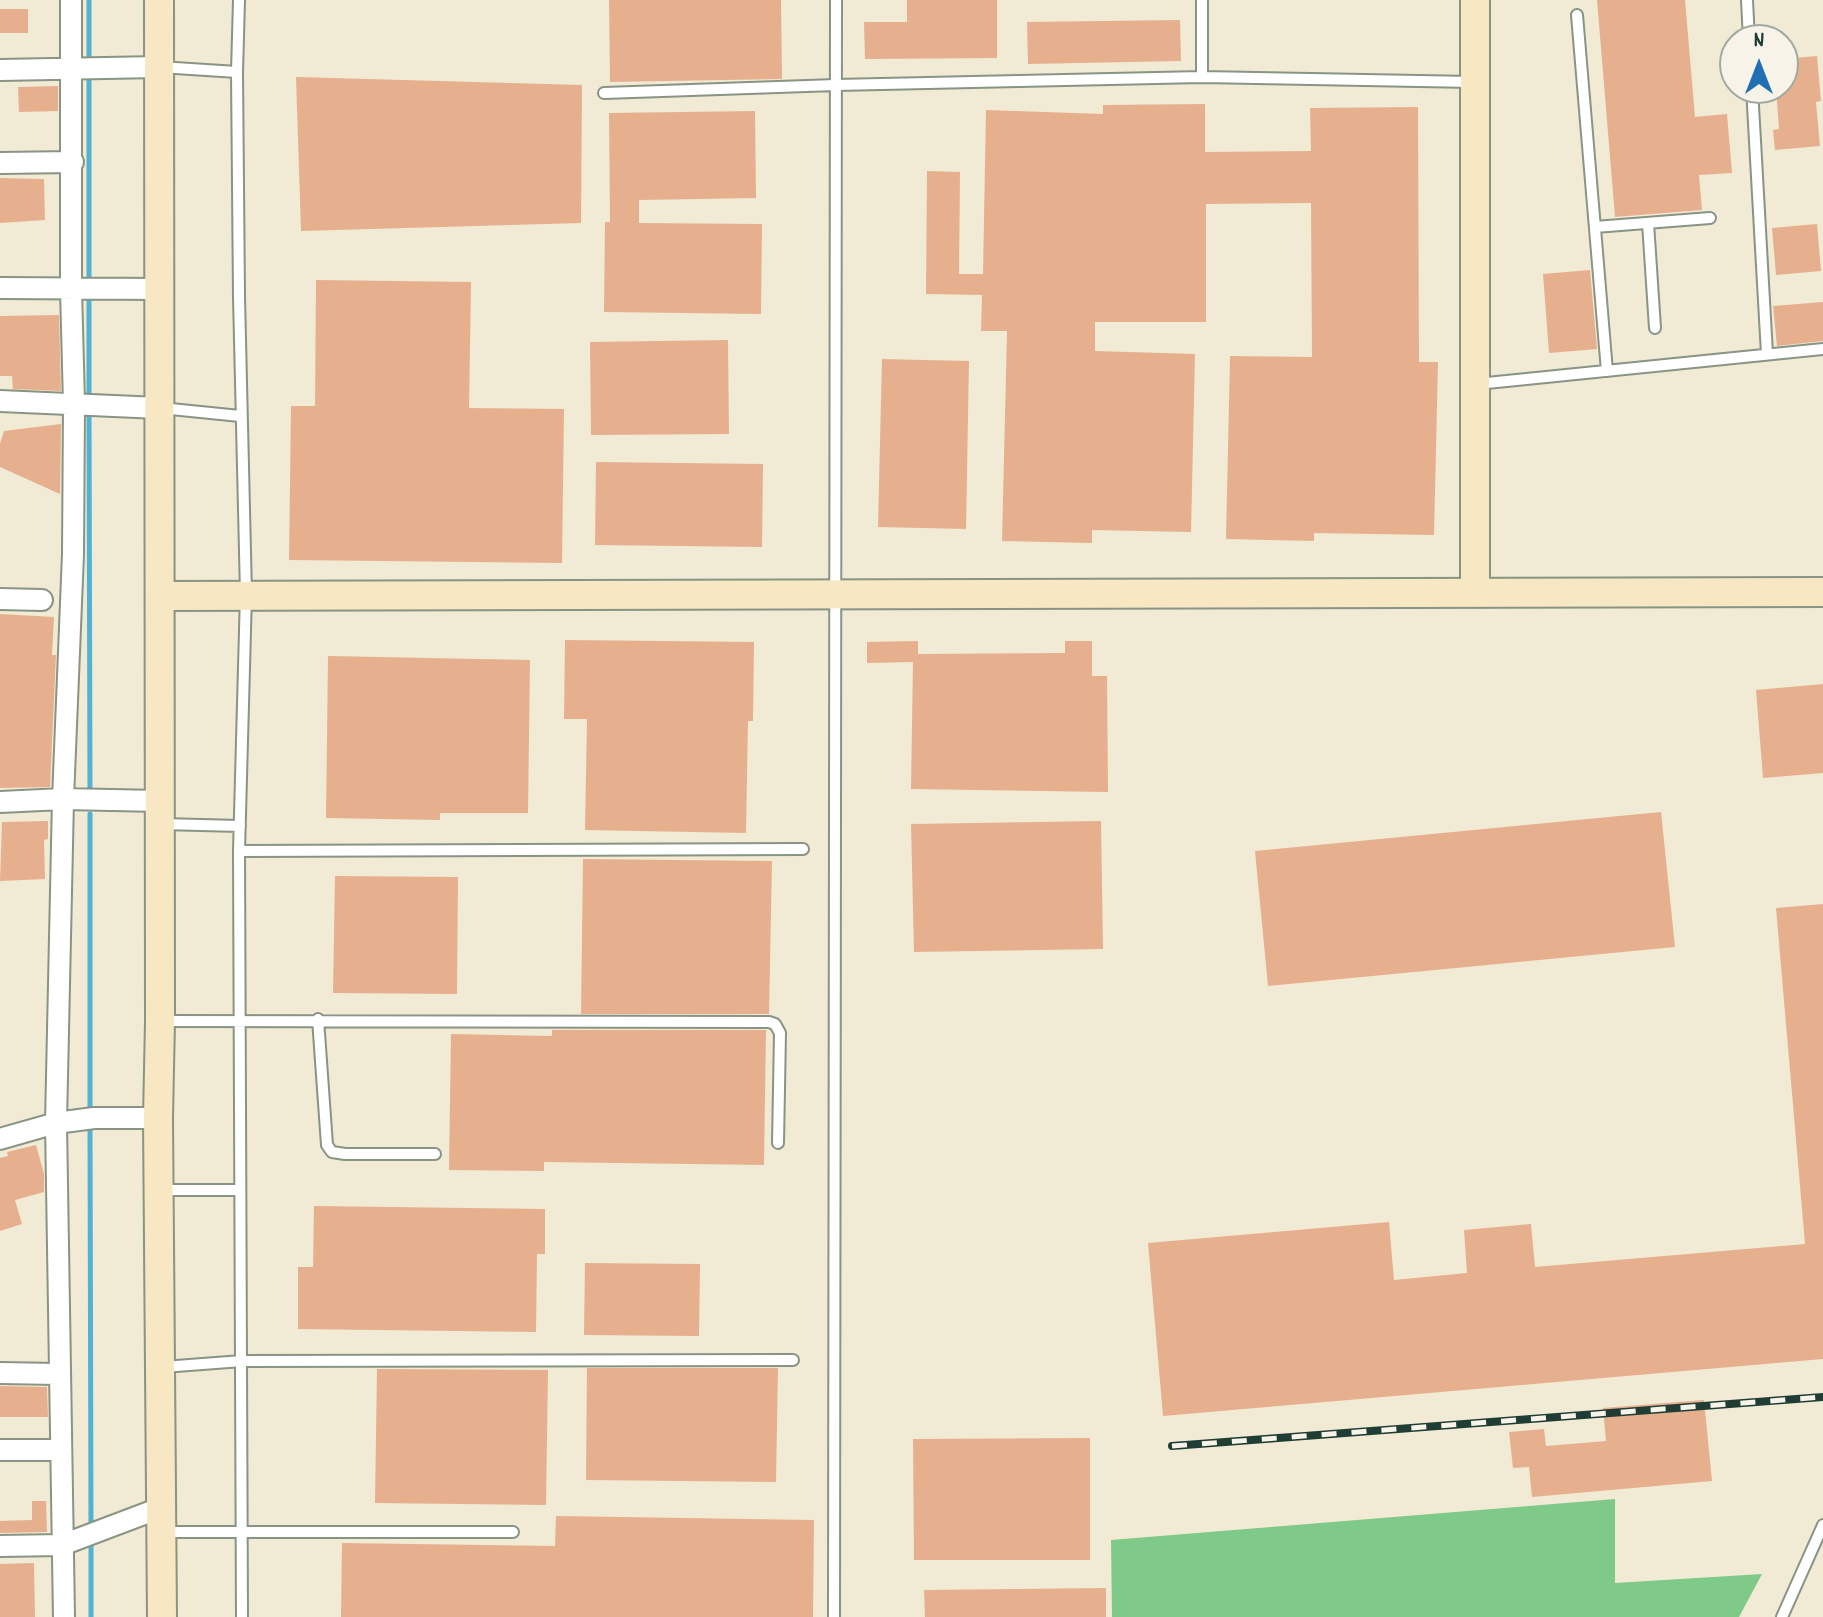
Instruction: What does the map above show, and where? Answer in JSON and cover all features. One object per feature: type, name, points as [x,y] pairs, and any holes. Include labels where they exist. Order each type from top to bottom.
[{"type":"street","points":[[70,1617],[79,1539],[60,1450],[56,1123],[63,799],[72,569],[84,405],[84,289],[73,162],[84,69],[71,0]]},
{"type":"street","points":[[159,0],[158,1118],[162,1617]]},
{"type":"street","points":[[1475,0],[1475,591]]},
{"type":"street","points":[[0,70],[158,67]]},
{"type":"street","points":[[0,163],[73,162]]},
{"type":"street","points":[[0,288],[159,289]]},
{"type":"street","points":[[0,401],[159,408]]},
{"type":"street","points":[[160,596],[1823,592]]},
{"type":"street","points":[[0,599],[42,600]]},
{"type":"street","points":[[0,802],[63,799],[160,812]]},
{"type":"street","points":[[0,1139],[56,1123],[86,1119],[158,1118]]},
{"type":"street","points":[[0,1373],[58,1374]]},
{"type":"street","points":[[0,1450],[60,1450]]},
{"type":"street","points":[[0,1546],[79,1539],[160,1520]]},
{"type":"lane","points":[[239,0],[240,416],[246,594],[239,851],[242,1617]]},
{"type":"lane","points":[[834,1617],[836,0]]},
{"type":"lane","points":[[1202,0],[1202,77]]},
{"type":"lane","points":[[1747,0],[1748,24]]},
{"type":"lane","points":[[1577,15],[1607,371]]},
{"type":"lane","points":[[158,67],[237,72]]},
{"type":"lane","points":[[604,93],[1202,77],[1475,83]]},
{"type":"lane","points":[[1753,104],[1767,354]]},
{"type":"lane","points":[[1595,227],[1710,218]]},
{"type":"lane","points":[[1648,223],[1655,328]]},
{"type":"lane","points":[[1475,384],[1823,349]]},
{"type":"lane","points":[[159,408],[240,416]]},
{"type":"lane","points":[[160,812],[240,826]]},
{"type":"lane","points":[[239,851],[803,849]]},
{"type":"lane","points":[[318,1019],[327,1145],[332,1152],[435,1154]]},
{"type":"lane","points":[[160,1021],[769,1022],[775,1024],[780,1033],[778,1143]]},
{"type":"lane","points":[[160,1190],[240,1190]]},
{"type":"lane","points":[[160,1367],[242,1361],[793,1360]]},
{"type":"lane","points":[[160,1520],[241,1532],[513,1532]]},
{"type":"lane","points":[[1782,1617],[1823,1525]]},
{"type":"green space","points":[[1615,1499],[1615,1583],[1762,1574],[1739,1617],[1112,1617],[1111,1540]]},
{"type":"building","points":[[609,0],[781,0],[782,79],[610,82]]},
{"type":"building","points":[[907,0],[997,0],[997,58],[865,59],[864,22],[907,22]]},
{"type":"building","points":[[1597,0],[1685,0],[1695,117],[1727,114],[1732,173],[1699,175],[1702,210],[1615,217]]},
{"type":"building","points":[[0,9],[28,9],[28,33],[0,33]]},
{"type":"building","points":[[1180,20],[1181,61],[1028,64],[1027,22]]},
{"type":"building","points":[[1817,56],[1821,101],[1816,102],[1820,146],[1775,150],[1773,130],[1779,129],[1777,104],[1799,104],[1799,58]]},
{"type":"building","points":[[296,77],[582,85],[581,223],[301,231]]},
{"type":"building","points":[[58,86],[58,111],[19,112],[18,87]]},
{"type":"building","points":[[1205,104],[1205,152],[1311,151],[1310,108],[1418,107],[1419,362],[1438,362],[1434,535],[1314,533],[1314,541],[1226,539],[1230,356],[1312,357],[1311,203],[1206,204],[1206,322],[1095,322],[1095,351],[1195,354],[1191,532],[1092,530],[1092,543],[1002,541],[1007,331],[981,331],[982,295],[926,294],[927,171],[960,172],[959,274],[983,274],[986,110],[1103,114],[1103,105]]},
{"type":"building","points":[[755,111],[756,198],[639,200],[639,223],[762,224],[761,314],[604,312],[605,222],[610,222],[609,113]]},
{"type":"building","points":[[0,178],[44,179],[45,220],[0,223]]},
{"type":"building","points":[[1817,224],[1821,271],[1776,275],[1772,228]]},
{"type":"building","points":[[1590,270],[1597,349],[1549,353],[1543,274]]},
{"type":"building","points":[[316,280],[471,282],[469,408],[564,409],[562,563],[289,560],[291,406],[315,406]]},
{"type":"building","points":[[1823,302],[1823,341],[1777,346],[1773,306]]},
{"type":"building","points":[[59,315],[61,391],[13,389],[12,376],[0,376],[0,316]]},
{"type":"building","points":[[728,340],[729,434],[591,435],[590,342]]},
{"type":"building","points":[[882,359],[969,361],[966,529],[878,527]]},
{"type":"building","points":[[61,424],[60,494],[0,467],[0,444],[4,431]]},
{"type":"building","points":[[596,462],[763,464],[762,547],[595,545]]},
{"type":"building","points":[[0,614],[54,617],[52,655],[56,655],[50,787],[0,788]]},
{"type":"building","points":[[565,640],[754,642],[753,721],[748,721],[746,833],[585,830],[587,719],[564,719]]},
{"type":"building","points":[[918,641],[918,654],[1065,653],[1065,641],[1092,641],[1092,676],[1107,676],[1108,792],[911,789],[913,662],[867,663],[867,642]]},
{"type":"building","points":[[328,656],[530,660],[528,813],[440,813],[440,820],[326,818]]},
{"type":"building","points":[[1823,684],[1823,773],[1763,778],[1756,690]]},
{"type":"building","points":[[1661,812],[1675,947],[1268,986],[1255,851]]},
{"type":"building","points":[[48,821],[48,839],[44,840],[45,879],[0,881],[2,822]]},
{"type":"building","points":[[1101,821],[1103,949],[914,952],[911,824]]},
{"type":"building","points":[[583,859],[772,861],[769,1014],[581,1014]]},
{"type":"building","points":[[335,876],[458,877],[457,994],[333,993]]},
{"type":"building","points":[[1823,904],[1823,1359],[1163,1416],[1148,1243],[1389,1222],[1394,1280],[1467,1273],[1464,1230],[1531,1224],[1535,1267],[1805,1244],[1776,908]]},
{"type":"building","points":[[552,1030],[766,1030],[764,1165],[544,1162],[544,1171],[449,1170],[451,1034],[552,1036]]},
{"type":"building","points":[[36,1145],[44,1174],[44,1192],[15,1200],[22,1224],[0,1231],[0,1158],[8,1156],[7,1152]]},
{"type":"building","points":[[314,1206],[545,1209],[545,1254],[537,1254],[536,1332],[298,1329],[298,1267],[313,1267]]},
{"type":"building","points":[[585,1263],[700,1264],[699,1336],[584,1335]]},
{"type":"building","points":[[587,1368],[778,1368],[776,1482],[586,1480]]},
{"type":"building","points":[[377,1369],[548,1370],[546,1505],[375,1503]]},
{"type":"building","points":[[0,1386],[47,1387],[48,1417],[0,1417]]},
{"type":"building","points":[[1704,1400],[1712,1481],[1532,1497],[1529,1467],[1513,1468],[1509,1432],[1544,1429],[1546,1446],[1606,1441],[1603,1408]]},
{"type":"building","points":[[1090,1438],[1090,1560],[914,1560],[913,1439]]},
{"type":"building","points":[[32,1501],[46,1501],[47,1532],[0,1533],[0,1521],[32,1520]]},
{"type":"building","points":[[556,1516],[814,1520],[813,1617],[341,1617],[342,1543],[555,1546]]},
{"type":"building","points":[[34,1563],[35,1617],[0,1617],[0,1564]]},
{"type":"building","points":[[1106,1588],[1106,1617],[925,1617],[924,1590]]},
{"type":"waterway","points":[[89,0],[89,63]]},
{"type":"waterway","points":[[89,73],[89,283]]},
{"type":"waterway","points":[[89,293],[89,399]]},
{"type":"waterway","points":[[89,409],[90,795]]},
{"type":"waterway","points":[[90,814],[90,1113]]},
{"type":"waterway","points":[[90,1123],[91,1529]]},
{"type":"waterway","points":[[91,1539],[91,1617]]},
{"type":"railway","points":[[1172,1446],[1823,1397]]}]
